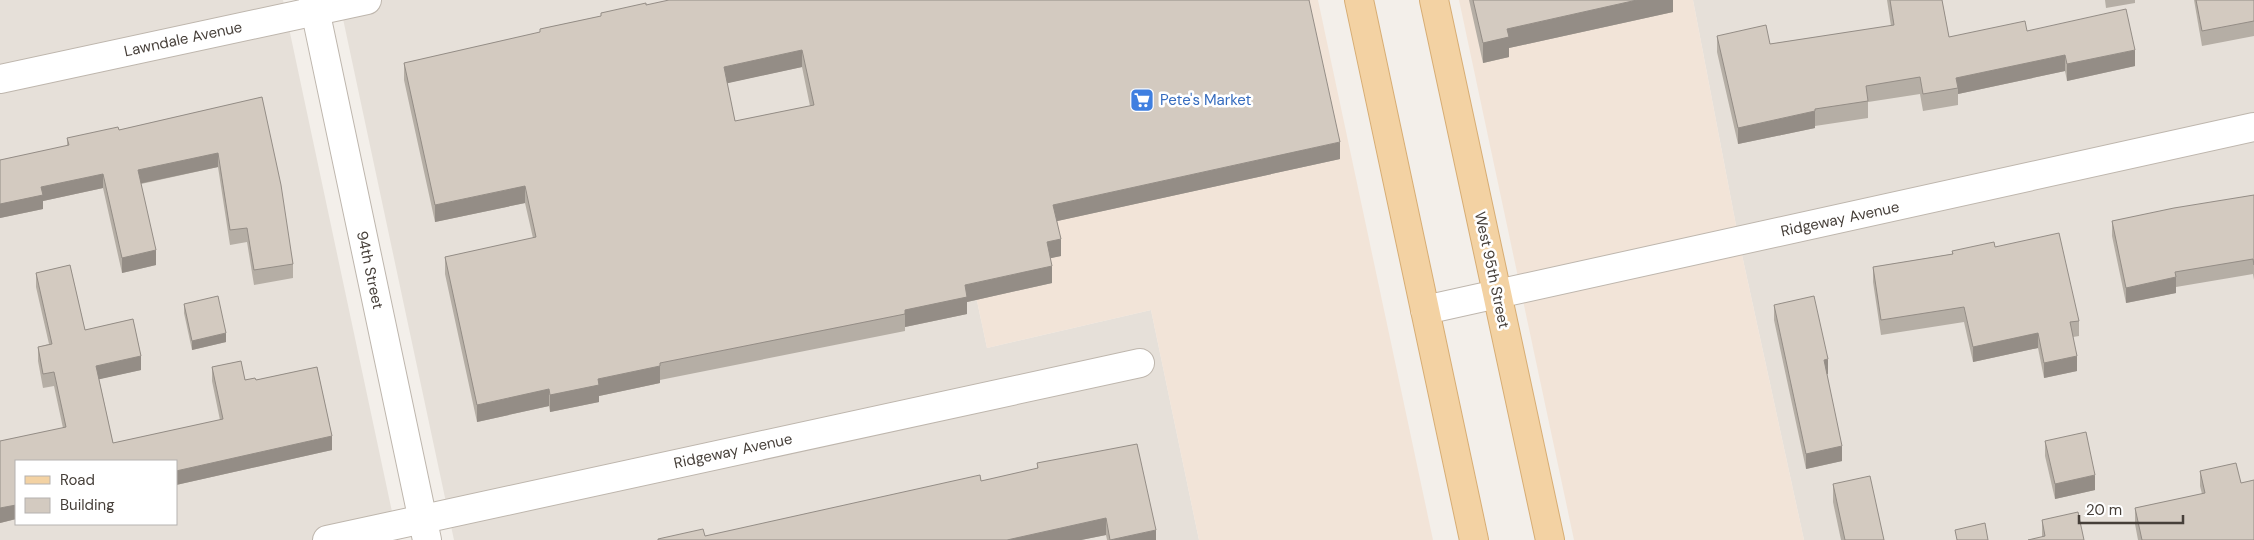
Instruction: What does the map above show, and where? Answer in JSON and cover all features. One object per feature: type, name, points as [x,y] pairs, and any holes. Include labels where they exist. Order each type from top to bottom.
[{"type":"main road","points":[[1359,0],[1474,540]]},
{"type":"main road","name":"West 95th Street","points":[[1434,0],[1550,540]]},
{"type":"street","name":"Lawndale Avenue","points":[[0,79],[314,6],[367,0]]},
{"type":"street","name":"94th Street","points":[[314,6],[425,529]]},
{"type":"street","name":"Ridgeway Avenue","points":[[1425,310],[2254,127]]},
{"type":"street","name":"Ridgeway Avenue","points":[[327,540],[425,529],[1140,363]]},
{"type":"shaded area","points":[[0,0],[283,0],[398,540],[0,540]]},
{"type":"shaded area","points":[[339,0],[913,0],[987,348],[1151,310],[1199,540],[454,540]]},
{"type":"shaded area","points":[[913,0],[1318,0],[1433,540],[1199,540],[1151,310],[987,348]]},
{"type":"shaded area","points":[[1459,0],[1693,0],[1739,241],[1804,540],[1574,540]]},
{"type":"shaded area","points":[[1693,0],[2254,0],[2254,540],[1804,540],[1739,241]]},
{"type":"building","points":[[669,0],[1309,0],[1340,142],[1053,205],[1061,239],[1047,242],[1052,266],[965,285],[967,297],[905,310],[905,314],[660,363],[660,366],[598,379],[599,385],[550,395],[549,389],[477,405],[445,257],[536,237],[525,186],[435,205],[404,63],[540,32],[540,29],[601,16],[601,13],[646,3],[646,5]],"holes":[[[802,50],[814,105],[735,121],[724,67]]]},
{"type":"building","points":[[1473,0],[1637,0],[1507,29],[1509,37],[1483,43]]},
{"type":"building","points":[[1890,0],[1942,0],[1949,37],[2025,21],[2027,31],[2126,9],[2135,50],[2067,64],[2065,55],[1956,78],[1958,88],[1923,94],[1920,77],[1866,86],[1868,101],[1815,109],[1815,111],[1738,128],[1717,36],[1766,25],[1770,44],[1894,25]]},
{"type":"building","points":[[2196,0],[2254,0],[2254,21],[2202,31]]},
{"type":"building","points":[[262,97],[281,185],[293,264],[254,270],[247,228],[230,230],[218,153],[138,170],[156,250],[122,258],[103,174],[41,187],[43,195],[0,204],[0,160],[69,145],[67,138],[118,127],[119,130]]},
{"type":"building","points":[[2254,195],[2254,265],[2253,259],[2175,272],[2176,277],[2126,288],[2112,221],[2174,208]]},
{"type":"building","points":[[2059,233],[2079,321],[2070,322],[2077,356],[2044,363],[2038,333],[1973,347],[1964,307],[1881,320],[1873,267],[1953,254],[1952,251],[1994,242],[1995,247]]},
{"type":"building","points":[[70,265],[85,330],[133,319],[141,356],[96,366],[113,443],[223,419],[212,367],[241,361],[245,380],[255,378],[256,380],[317,367],[332,436],[178,471],[178,460],[15,460],[15,505],[0,508],[0,441],[66,427],[54,372],[43,374],[38,347],[52,344],[36,273]]},
{"type":"building","points":[[218,296],[226,333],[192,341],[184,304]]},
{"type":"building","points":[[1814,296],[1828,359],[1824,360],[1842,446],[1806,454],[1774,305]]},
{"type":"building","points":[[2086,432],[2095,475],[2055,484],[2045,441]]},
{"type":"building","points":[[1137,444],[1156,530],[1110,540],[1106,518],[1007,540],[658,540],[703,529],[705,536],[980,475],[981,481],[1038,468],[1037,463]]},
{"type":"building","points":[[2236,463],[2241,483],[2254,480],[2254,540],[2142,540],[2135,508],[2205,493],[2200,471]]},
{"type":"building","points":[[1870,476],[1884,540],[1845,540],[1833,484]]},
{"type":"building","points":[[2078,512],[2084,540],[2028,540],[2045,536],[2042,520]]},
{"type":"building","points":[[1985,523],[1988,540],[1957,540],[1955,530]]},
{"type":"place","name":"Pete's Market","points":[[1142,100]]}]
